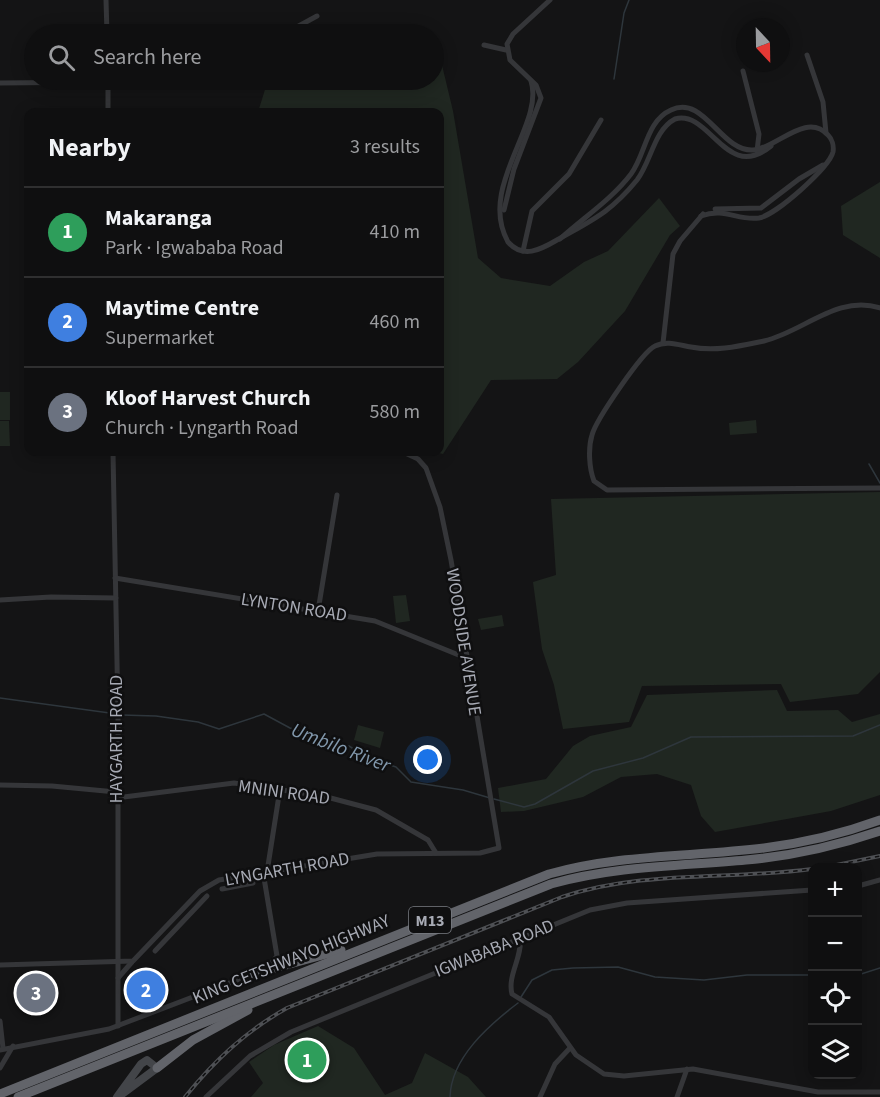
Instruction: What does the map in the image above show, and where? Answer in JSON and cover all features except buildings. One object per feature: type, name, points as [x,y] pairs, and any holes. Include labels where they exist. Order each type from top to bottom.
[{"type":"highway","points":[[841,833],[880,814]]},
{"type":"highway","name":"KING CETSHWAYO HIGHWAY","points":[[0,1094],[528,881],[592,863],[631,857],[762,848],[841,833],[880,820]]},
{"type":"highway","name":"KING CETSHWAYO HIGHWAY","points":[[18,1097],[530,891],[567,879],[633,867],[781,856],[880,833]]},
{"type":"highway","points":[[253,974],[331,954],[423,923]]},
{"type":"highway","points":[[157,1068],[205,1032],[310,980]]},
{"type":"street","points":[[106,0],[107,24]]},
{"type":"street","points":[[506,50],[513,34],[550,0]]},
{"type":"street","points":[[302,24],[317,16]]},
{"type":"street","points":[[484,45],[506,50]]},
{"type":"street","points":[[506,50],[513,64],[539,90],[540,101],[514,169],[502,225],[508,242],[523,251],[539,250],[596,220],[626,192],[640,175],[662,130],[675,118],[690,120],[731,152],[745,156],[756,153],[805,128],[818,128],[826,133]]},
{"type":"street","points":[[663,343],[673,254],[701,216],[706,212],[722,208],[761,208],[799,179],[827,163],[833,147],[826,133],[823,102],[807,55]]},
{"type":"street","points":[[744,72],[759,134],[756,153]]},
{"type":"street","points":[[0,83],[24,83]]},
{"type":"street","points":[[108,90],[108,108]]},
{"type":"street","points":[[560,238],[602,204],[630,175],[654,125],[670,110],[680,107],[694,110],[735,144],[756,153]]},
{"type":"street","points":[[523,251],[532,211],[569,174],[601,120]]},
{"type":"street","points":[[880,308],[857,304],[844,306],[781,336],[726,348],[705,350],[663,343],[651,348],[594,428],[590,442],[591,472],[595,483],[602,489],[880,488]]},
{"type":"street","name":"HAYGARTH ROAD","points":[[112,456],[118,699],[116,795],[118,1026]]},
{"type":"street","name":"WOODSIDE AVENUE","points":[[411,456],[421,461],[433,484],[447,538],[486,782],[499,848]]},
{"type":"street","points":[[318,611],[337,495]]},
{"type":"street","name":"LYNTON ROAD","points":[[115,578],[375,621],[466,658]]},
{"type":"street","points":[[0,600],[51,597],[116,598]]},
{"type":"street","name":"MNINI ROAD","points":[[0,785],[52,786],[116,795],[234,783],[280,789],[369,807],[428,840],[436,853]]},
{"type":"street","points":[[0,1021],[1,1049],[95,1032],[118,1026],[270,966],[277,956],[265,872],[280,789]]},
{"type":"street","name":"LYNGARTH ROAD","points":[[118,978],[189,903],[212,883],[241,876],[377,854],[480,852],[499,848]]},
{"type":"street","points":[[241,876],[242,885]]},
{"type":"street","points":[[862,885],[880,880]]},
{"type":"street","points":[[222,889],[254,883]]},
{"type":"street","name":"IGWABABA ROAD","points":[[206,1097],[250,1056],[291,1032],[520,937],[605,906],[808,890]]},
{"type":"street","points":[[155,951],[207,896]]},
{"type":"street","points":[[189,903],[195,909]]},
{"type":"street","points":[[520,937],[522,949],[511,984],[513,994],[549,1017],[570,1048],[587,1065],[614,1076],[687,1069],[818,1092],[880,1094]]},
{"type":"street","points":[[277,956],[285,961],[297,962]]},
{"type":"street","points":[[0,965],[133,961]]},
{"type":"street","points":[[0,1068],[14,1046]]},
{"type":"street","points":[[540,1097],[555,1064],[570,1048]]},
{"type":"street","points":[[150,1060],[157,1068],[118,1097],[142,1062],[150,1060]]},
{"type":"street","points":[[677,1097],[687,1069]]},
{"type":"shaded area","points":[[444,74],[453,111],[478,258],[501,278],[550,286],[584,262],[608,251],[659,198],[680,226],[670,235],[625,311],[578,362],[557,379],[491,380],[444,452],[444,108],[259,108],[265,90],[444,90]]},
{"type":"shaded area","points":[[880,182],[880,258],[843,235],[841,206]]},
{"type":"shaded area","points":[[0,392],[10,392],[10,420],[0,420]]},
{"type":"shaded area","points":[[756,420],[757,433],[730,435],[729,423]]},
{"type":"shaded area","points":[[0,421],[9,421],[10,446],[0,446]]},
{"type":"shaded area","points":[[880,492],[880,672],[858,694],[790,702],[781,684],[642,686],[629,722],[563,729],[554,685],[542,649],[533,582],[556,575],[551,499]]},
{"type":"shaded area","points":[[406,595],[410,621],[396,623],[393,596]]},
{"type":"shaded area","points":[[502,615],[504,626],[481,630],[478,619]]},
{"type":"shaded area","points":[[777,690],[787,711],[838,710],[852,722],[880,714],[880,795],[831,811],[715,832],[701,816],[691,785],[657,774],[621,777],[583,797],[524,811],[501,812],[498,788],[546,779],[573,746],[590,736],[631,727],[647,695]]},
{"type":"shaded area","points":[[358,725],[384,732],[380,748],[354,740]]},
{"type":"shaded area","points":[[318,1026],[354,1048],[385,1095],[412,1083],[425,1053],[468,1077],[486,1097],[251,1097],[263,1083],[249,1062],[274,1045]]},
{"type":"waterway","points":[[614,79],[624,13],[629,0]]},
{"type":"waterway","points":[[869,464],[880,483]]},
{"type":"waterway","name":"Umbilo River","points":[[0,698],[117,714]]},
{"type":"waterway","name":"Umbilo River","points":[[121,715],[156,716],[198,722],[219,729],[264,714],[290,728],[349,746],[366,757],[396,767],[411,782],[463,790],[490,798]]},
{"type":"waterway","name":"Umbilo River","points":[[494,799],[524,807],[535,804],[593,771],[643,758],[691,737],[853,736],[880,725]]},
{"type":"waterway","points":[[521,997],[532,980],[552,970],[573,968],[618,967],[655,977],[704,980],[747,975],[808,975]]},
{"type":"waterway","points":[[862,974],[880,968]]},
{"type":"waterway","points":[[450,1097],[452,1083],[464,1056],[495,1021],[518,1003]]},
{"type":"railway","points":[[846,863],[880,856]]},
{"type":"railway","points":[[185,1097],[232,1047],[258,1026],[287,1008],[562,897],[592,888],[655,879],[808,869]]},
{"type":"place","name":"Maytime Centre","points":[[146,990]]},
{"type":"place","name":"Kloof Harvest Church","points":[[36,993]]},
{"type":"place","name":"Makaranga","points":[[307,1060]]}]
